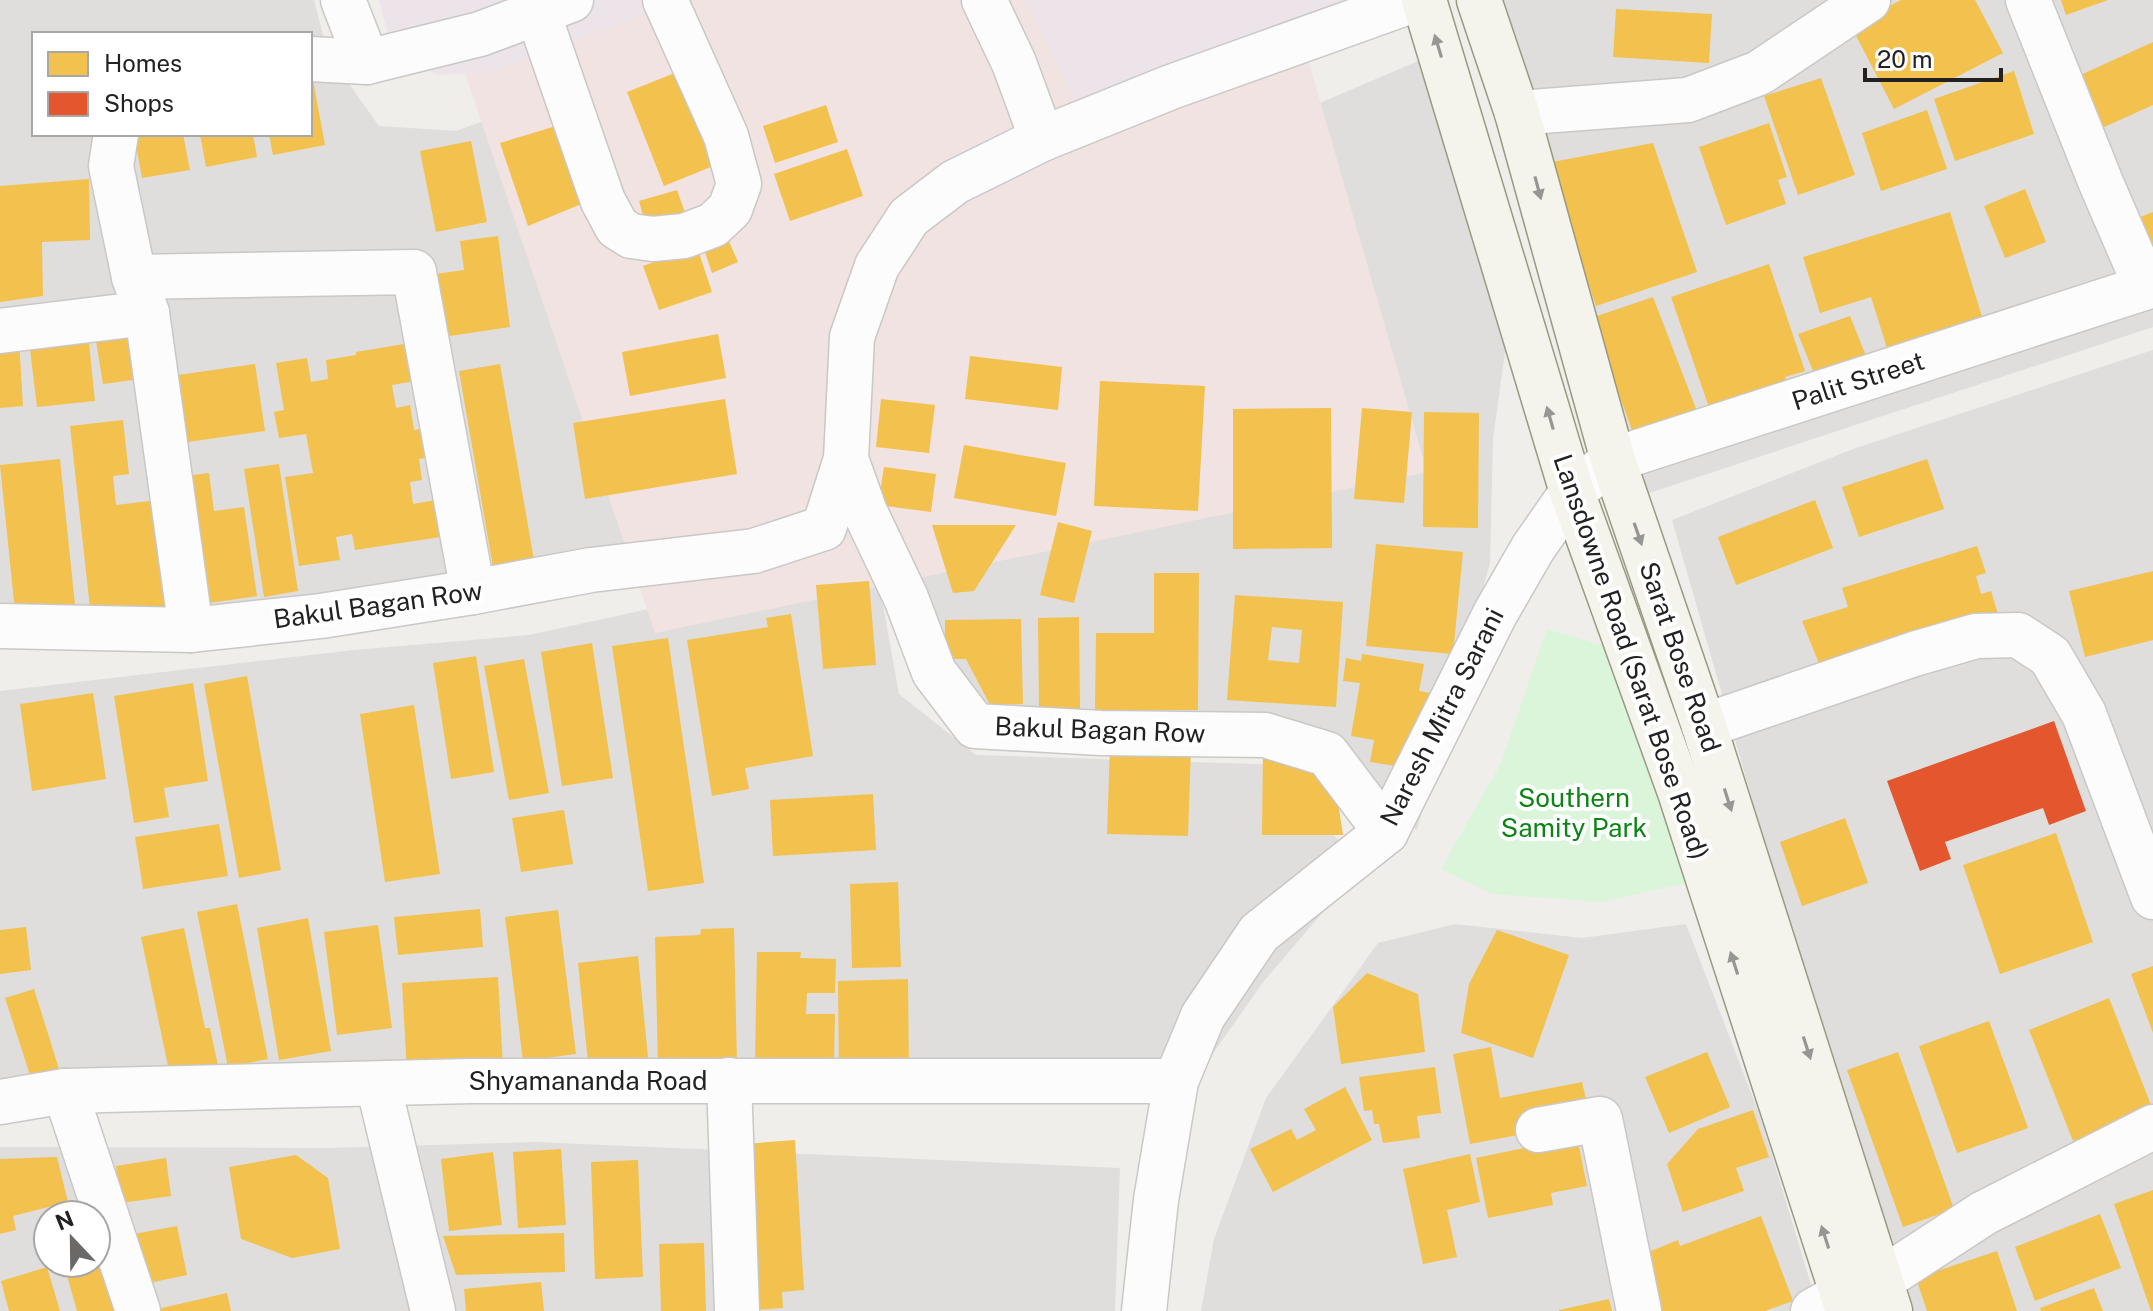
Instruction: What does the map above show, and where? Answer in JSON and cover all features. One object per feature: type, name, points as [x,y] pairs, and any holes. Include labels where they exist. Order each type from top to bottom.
[{"type":"main road","name":"Lansdowne Road (Sarat Bose Road)","points":[[1424,0],[1572,492],[1680,792],[1715,906],[1855,1301]]},
{"type":"main road","name":"Sarat Bose Road","points":[[1479,0],[1517,113],[1613,460],[1704,726],[1855,1301]]},
{"type":"street","points":[[343,0],[367,62]]},
{"type":"street","points":[[312,59],[367,62],[480,34],[554,6],[603,201],[617,227],[631,236],[653,239],[684,236],[713,225],[730,209],[739,184],[726,136],[665,0]]},
{"type":"street","points":[[984,0],[1014,63],[1042,139]]},
{"type":"street","points":[[846,459],[852,337],[877,266],[909,217],[955,182],[1042,139],[1171,87],[1414,0]]},
{"type":"street","points":[[1517,113],[1688,100],[1759,73],[1868,0]]},
{"type":"street","points":[[2028,0],[2101,183],[2150,286]]},
{"type":"street","points":[[116,136],[111,166],[141,295],[191,630]]},
{"type":"street","points":[[0,331],[141,295],[414,272],[473,592]]},
{"type":"street","name":"Palit Street","points":[[1572,492],[1613,460],[2150,286]]},
{"type":"street","name":"Bakul Bagan Row","points":[[0,626],[191,630],[321,616],[591,570],[754,551],[824,528],[846,459]]},
{"type":"street","name":"Bakul Bagan Row","points":[[846,459],[865,512],[906,598],[934,672],[975,726],[1101,733],[1265,735],[1327,754],[1386,832]]},
{"type":"street","name":"Naresh Mitra Sarani","points":[[1144,1311],[1156,1200],[1176,1081],[1203,1016],[1259,933],[1386,832],[1495,614],[1533,548],[1572,492]]},
{"type":"street","points":[[1704,726],[1976,636],[2018,635],[2050,656],[2084,714],[2153,897]]},
{"type":"street","points":[[729,1080],[737,1311]]},
{"type":"street","name":"Shyamananda Road","points":[[0,1102],[65,1091],[471,1081],[1176,1081]]},
{"type":"street","points":[[378,1084],[433,1311]]},
{"type":"street","points":[[65,1091],[138,1311]]},
{"type":"street","points":[[1538,1130],[1600,1119],[1639,1311]]},
{"type":"street","points":[[1855,1301],[1984,1213],[2153,1127]]},
{"type":"shaded area","points":[[0,0],[314,0],[328,54],[379,126],[456,131],[639,65],[836,0],[673,562],[0,632]]},
{"type":"shaded area","points":[[379,0],[684,0],[493,72],[437,75],[391,46]]},
{"type":"shaded area","points":[[440,0],[1291,0],[1427,472],[655,633]]},
{"type":"shaded area","points":[[1024,0],[1399,0],[1087,126],[1030,6]]},
{"type":"shaded area","points":[[1461,0],[2153,0],[2153,327],[1625,501],[1494,115]]},
{"type":"shaded area","points":[[1425,58],[1510,316],[1493,439],[1490,563],[1417,830],[1343,780],[1294,726],[964,712],[929,632],[907,522],[1098,198]]},
{"type":"shaded area","points":[[2153,350],[2153,1311],[1903,1311],[1869,1207],[1672,520],[1853,449]]},
{"type":"shaded area","points":[[875,560],[899,694],[976,755],[1284,765],[1359,870],[1264,981],[1190,1086],[0,1093],[0,691],[354,650],[529,635]]},
{"type":"shaded area","points":[[1455,924],[1582,938],[1686,924],[1760,1116],[1819,1311],[1201,1311],[1214,1239],[1266,1098],[1378,943]]},
{"type":"shaded area","points":[[537,1142],[1120,1168],[1115,1311],[0,1311],[0,1147],[330,1148]]},
{"type":"green space","name":"Southern Samity Park","points":[[1547,629],[1612,648],[1687,883],[1601,902],[1492,894],[1441,869],[1500,765]]},
{"type":"building: Homes","points":[[1901,0],[1975,0],[2003,53],[1894,109],[1851,26]]},
{"type":"building: Homes","points":[[2061,0],[2108,0],[2066,15]]},
{"type":"building: Homes","points":[[1616,9],[1712,14],[1709,63],[1613,57]]},
{"type":"building: Homes","points":[[2153,42],[2153,105],[2100,129],[2076,77]]},
{"type":"building: Homes","points":[[690,67],[728,160],[664,186],[627,92]]},
{"type":"building: Homes","points":[[2014,71],[2034,134],[1955,161],[1934,99]]},
{"type":"building: Homes","points":[[1821,78],[1855,175],[1798,195],[1764,96]]},
{"type":"building: Homes","points":[[312,80],[325,145],[273,155],[269,136],[312,136]]},
{"type":"building: Homes","points":[[826,105],[838,142],[775,163],[763,126]]},
{"type":"building: Homes","points":[[1927,110],[1947,169],[1881,191],[1862,133]]},
{"type":"building: Homes","points":[[566,123],[591,200],[528,226],[500,143]]},
{"type":"building: Homes","points":[[1769,123],[1787,177],[1778,180],[1786,204],[1726,225],[1699,147]]},
{"type":"building: Homes","points":[[134,136],[183,136],[190,170],[142,178]]},
{"type":"building: Homes","points":[[200,136],[253,136],[257,157],[206,167]]},
{"type":"building: Homes","points":[[471,141],[487,222],[436,232],[420,151]]},
{"type":"building: Homes","points":[[1653,143],[1697,272],[1596,306],[1547,163]]},
{"type":"building: Homes","points":[[847,149],[863,196],[790,221],[774,174]]},
{"type":"building: Homes","points":[[89,179],[90,240],[42,242],[43,296],[0,302],[0,186]]},
{"type":"building: Homes","points":[[2025,189],[2046,242],[2005,258],[1984,206]]},
{"type":"building: Homes","points":[[677,190],[688,221],[647,230],[639,201]]},
{"type":"building: Homes","points":[[1950,212],[1987,333],[1891,361],[1871,297],[1820,313],[1803,257]]},
{"type":"building: Homes","points":[[2153,212],[2153,248],[2140,217]]},
{"type":"building: Homes","points":[[724,230],[738,262],[712,273],[701,240]]},
{"type":"building: Homes","points":[[498,236],[510,327],[443,337],[435,274],[464,270],[460,241]]},
{"type":"building: Homes","points":[[697,247],[712,292],[659,310],[643,266]]},
{"type":"building: Homes","points":[[1769,264],[1805,371],[1785,377],[1790,392],[1713,419],[1671,297]]},
{"type":"building: Homes","points":[[1653,297],[1700,419],[1636,441],[1591,318]]},
{"type":"building: Homes","points":[[1850,316],[1870,366],[1818,383],[1798,334]]},
{"type":"building: Homes","points":[[138,322],[147,378],[103,384],[94,329]]},
{"type":"building: Homes","points":[[88,334],[95,401],[37,407],[29,341]]},
{"type":"building: Homes","points":[[718,334],[726,378],[630,396],[622,352]]},
{"type":"building: Homes","points":[[0,340],[19,340],[23,406],[0,408]]},
{"type":"building: Homes","points":[[416,342],[421,380],[392,385],[396,408],[410,405],[414,430],[420,429],[425,458],[419,459],[422,480],[410,482],[413,504],[441,499],[447,536],[355,550],[352,534],[336,537],[340,560],[299,566],[285,477],[313,473],[306,434],[279,438],[274,412],[284,410],[276,363],[307,358],[311,382],[328,379],[326,360]]},
{"type":"building: Homes","points":[[970,356],[1062,367],[1058,410],[965,399]]},
{"type":"building: Homes","points":[[255,364],[265,431],[174,444],[164,377]]},
{"type":"building: Homes","points":[[500,364],[534,560],[493,567],[459,371]]},
{"type":"building: Homes","points":[[1100,381],[1205,386],[1198,511],[1094,506]]},
{"type":"building: Homes","points":[[725,399],[737,474],[585,499],[573,423]]},
{"type":"building: Homes","points":[[881,399],[935,405],[929,453],[876,447]]},
{"type":"building: Homes","points":[[1331,408],[1332,548],[1233,549],[1233,409]]},
{"type":"building: Homes","points":[[1362,408],[1412,412],[1404,503],[1354,499]]},
{"type":"building: Homes","points":[[1424,412],[1479,413],[1478,528],[1423,527]]},
{"type":"building: Homes","points":[[123,420],[129,474],[113,476],[116,505],[158,500],[170,608],[91,617],[70,426]]},
{"type":"building: Homes","points":[[964,445],[1066,463],[1056,516],[954,498]]},
{"type":"building: Homes","points":[[60,459],[76,615],[16,621],[0,465]]},
{"type":"building: Homes","points":[[1927,459],[1944,509],[1859,537],[1842,487]]},
{"type":"building: Homes","points":[[279,464],[298,591],[264,597],[244,469]]},
{"type":"building: Homes","points":[[884,467],[936,474],[931,512],[878,505]]},
{"type":"building: Homes","points":[[209,473],[214,511],[244,507],[257,596],[195,605],[177,477]]},
{"type":"building: Homes","points":[[1815,500],[1833,548],[1736,585],[1718,537]]},
{"type":"building: Homes","points":[[1058,522],[1092,531],[1074,603],[1040,595]]},
{"type":"building: Homes","points":[[932,525],[1016,525],[974,591],[953,593]]},
{"type":"building: Homes","points":[[1376,544],[1463,552],[1453,654],[1366,646]]},
{"type":"building: Homes","points":[[1977,546],[1986,573],[1976,576],[1981,594],[1991,591],[1998,614],[1824,676],[1802,621],[1848,607],[1842,588]]},
{"type":"building: Homes","points":[[2153,571],[2153,640],[2085,657],[2069,591]]},
{"type":"building: Homes","points":[[1154,573],[1199,573],[1198,710],[1095,710],[1096,633],[1154,633]]},
{"type":"building: Homes","points":[[869,581],[876,665],[823,669],[816,585]]},
{"type":"building: Homes","points":[[1235,595],[1343,602],[1336,707],[1227,700]],"holes":[[[1272,627],[1302,630],[1299,663],[1268,660]]]},
{"type":"building: Homes","points":[[791,614],[813,756],[745,768],[749,789],[712,796],[687,640],[768,627],[766,618]]},
{"type":"building: Homes","points":[[1079,617],[1080,710],[1039,711],[1038,618]]},
{"type":"building: Homes","points":[[1021,619],[1023,704],[990,705],[966,659],[945,659],[945,620]]},
{"type":"building: Homes","points":[[668,638],[704,883],[648,891],[612,646]]},
{"type":"building: Homes","points":[[592,643],[613,778],[562,786],[541,652]]},
{"type":"building: Homes","points":[[1362,654],[1424,664],[1419,691],[1431,693],[1419,763],[1397,759],[1396,766],[1370,762],[1374,740],[1351,736],[1360,683],[1343,681],[1346,658],[1361,661]]},
{"type":"building: Homes","points":[[476,656],[494,772],[451,779],[433,663]]},
{"type":"building: Homes","points":[[524,659],[549,793],[509,800],[484,666]]},
{"type":"building: Homes","points":[[247,676],[281,870],[239,878],[204,684]]},
{"type":"building: Homes","points":[[193,683],[208,781],[164,788],[169,817],[134,823],[114,696]]},
{"type":"building: Homes","points":[[93,693],[106,779],[32,791],[20,704]]},
{"type":"building: Homes","points":[[414,705],[440,874],[385,882],[360,714]]},
{"type":"building: Homes","points":[[1110,746],[1191,748],[1188,836],[1107,834]]},
{"type":"building: Homes","points":[[1263,751],[1314,756],[1335,783],[1343,835],[1262,835]]},
{"type":"building: Homes","points":[[873,794],[876,850],[773,856],[770,800]]},
{"type":"building: Homes","points":[[564,810],[573,864],[521,872],[512,818]]},
{"type":"building: Homes","points":[[1845,818],[1868,883],[1802,906],[1780,842]]},
{"type":"building: Homes","points":[[219,824],[228,876],[143,889],[135,837]]},
{"type":"building: Homes","points":[[2056,833],[2093,942],[2000,974],[1963,865]]},
{"type":"building: Homes","points":[[898,882],[901,967],[852,968],[850,884]]},
{"type":"building: Homes","points":[[237,904],[268,1059],[228,1067],[197,912]]},
{"type":"building: Homes","points":[[480,909],[483,947],[398,955],[394,917]]},
{"type":"building: Homes","points":[[558,910],[576,1054],[523,1061],[505,917]]},
{"type":"building: Homes","points":[[308,918],[331,1051],[279,1060],[257,928]]},
{"type":"building: Homes","points":[[378,925],[392,1028],[337,1035],[324,932]]},
{"type":"building: Homes","points":[[26,927],[31,970],[0,974],[0,930]]},
{"type":"building: Homes","points":[[184,928],[205,1028],[210,1028],[220,1075],[172,1085],[141,937]]},
{"type":"building: Homes","points":[[734,928],[737,1065],[658,1067],[655,937],[700,935],[701,929]]},
{"type":"building: Homes","points":[[1497,930],[1569,955],[1533,1058],[1461,1033],[1469,984]]},
{"type":"building: Homes","points":[[757,952],[801,952],[800,958],[836,959],[835,993],[807,993],[806,1014],[835,1014],[834,1064],[755,1063]]},
{"type":"building: Homes","points":[[638,956],[649,1067],[589,1073],[578,963]]},
{"type":"building: Homes","points":[[2153,966],[2153,1033],[2131,974]]},
{"type":"building: Homes","points":[[1367,973],[1418,994],[1425,1052],[1341,1064],[1333,1007]]},
{"type":"building: Homes","points":[[498,977],[503,1066],[407,1072],[402,983]]},
{"type":"building: Homes","points":[[908,979],[909,1076],[839,1077],[838,981]]},
{"type":"building: Homes","points":[[34,989],[59,1069],[31,1078],[5,998]]},
{"type":"building: Homes","points":[[2109,998],[2153,1110],[2073,1141],[2029,1030]]},
{"type":"building: Homes","points":[[1989,1021],[2028,1128],[1957,1153],[1919,1046]]},
{"type":"building: Homes","points":[[1491,1047],[1500,1098],[1582,1082],[1589,1112],[1523,1134],[1470,1144],[1453,1054]]},
{"type":"building: Homes","points":[[1707,1052],[1730,1107],[1669,1133],[1645,1077]]},
{"type":"building: Homes","points":[[1898,1052],[1954,1209],[1903,1227],[1847,1070]]},
{"type":"building: Homes","points":[[1435,1067],[1441,1113],[1417,1116],[1420,1138],[1383,1143],[1379,1124],[1374,1124],[1372,1110],[1364,1111],[1359,1077]]},
{"type":"building: Homes","points":[[1345,1087],[1372,1140],[1273,1192],[1250,1149],[1291,1129],[1297,1140],[1316,1130],[1304,1109]]},
{"type":"building: Homes","points":[[1753,1110],[1769,1157],[1736,1168],[1744,1191],[1683,1212],[1667,1164],[1698,1129]]},
{"type":"building: Homes","points":[[1577,1137],[1587,1186],[1551,1193],[1553,1205],[1488,1218],[1476,1158]]},
{"type":"building: Homes","points":[[795,1140],[804,1290],[782,1292],[783,1308],[754,1310],[744,1144]]},
{"type":"building: Homes","points":[[561,1149],[566,1225],[518,1228],[513,1152]]},
{"type":"building: Homes","points":[[493,1152],[502,1225],[449,1231],[441,1159]]},
{"type":"building: Homes","points":[[1470,1154],[1480,1202],[1447,1210],[1457,1257],[1423,1264],[1403,1169]]},
{"type":"building: Homes","points":[[296,1155],[328,1178],[340,1249],[292,1258],[241,1239],[229,1167]]},
{"type":"building: Homes","points":[[57,1157],[67,1199],[32,1199],[32,1211],[13,1216],[16,1230],[0,1234],[0,1159]]},
{"type":"building: Homes","points":[[166,1158],[171,1196],[121,1203],[116,1166]]},
{"type":"building: Homes","points":[[638,1160],[643,1277],[595,1279],[591,1162]]},
{"type":"building: Homes","points":[[2153,1190],[2153,1311],[2151,1311],[2114,1204]]},
{"type":"building: Homes","points":[[2100,1214],[2121,1268],[2035,1301],[2015,1247]]},
{"type":"building: Homes","points":[[1761,1216],[1793,1301],[1765,1311],[1657,1311],[1636,1257],[1678,1240],[1680,1246]]},
{"type":"building: Homes","points":[[177,1226],[187,1275],[144,1284],[134,1234]]},
{"type":"building: Homes","points":[[564,1233],[565,1272],[456,1275],[443,1236]]},
{"type":"building: Homes","points":[[704,1243],[706,1311],[661,1311],[659,1244]]},
{"type":"building: Homes","points":[[1997,1251],[2017,1311],[1927,1311],[1916,1278]]},
{"type":"building: Homes","points":[[112,1257],[129,1311],[77,1311],[68,1279],[112,1279]]},
{"type":"building: Homes","points":[[32,1272],[32,1279],[51,1279],[60,1311],[9,1311],[1,1281]]},
{"type":"building: Homes","points":[[541,1282],[544,1311],[466,1311],[464,1289]]},
{"type":"building: Homes","points":[[2094,1288],[2103,1311],[2041,1311],[2040,1308]]},
{"type":"building: Homes","points":[[227,1293],[231,1311],[153,1310]]},
{"type":"building: Homes","points":[[1609,1299],[1612,1311],[1559,1311],[1559,1310]]},
{"type":"building: Shops","points":[[2054,721],[2086,811],[2049,825],[2043,808],[1945,842],[1951,859],[1920,871],[1887,781]]}]
